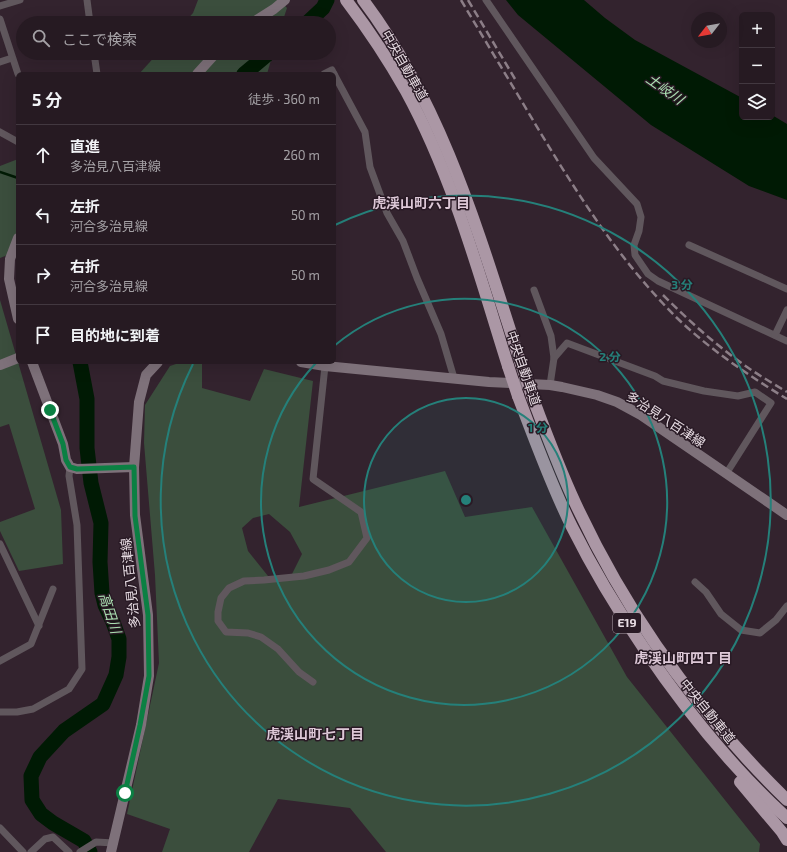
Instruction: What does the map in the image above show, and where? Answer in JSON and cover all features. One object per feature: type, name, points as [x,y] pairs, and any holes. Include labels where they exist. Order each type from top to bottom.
[{"type":"highway","name":"中央自動車道","points":[[346,0],[368,29],[406,92],[436,155],[461,222],[518,396],[558,496],[589,559],[627,623],[672,689],[697,722],[754,786],[787,818]]},
{"type":"highway","name":"中央自動車道","points":[[363,0],[374,14],[410,74],[441,135],[455,168],[478,232],[532,396],[579,512],[617,583],[639,619],[683,683],[735,746],[787,800]]},
{"type":"highway","points":[[672,689],[684,710],[704,738],[787,840]]},
{"type":"main road","points":[[263,16],[285,0]]},
{"type":"main road","points":[[199,72],[210,60]]},
{"type":"main road","points":[[16,243],[10,259],[9,279],[16,310]]},
{"type":"main road","points":[[0,365],[16,359]]},
{"type":"main road","points":[[33,364],[63,444],[66,460],[74,468],[134,467]]},
{"type":"main road","name":"多治見八百津線","points":[[113,848],[140,725],[149,676],[148,615],[135,516],[134,467],[139,402],[146,375],[156,364]]},
{"type":"main road","name":"多治見八百津線","points":[[313,364],[489,382],[550,385],[578,390],[617,402],[641,415],[787,515]]},
{"type":"street","points":[[0,6],[20,0]]},
{"type":"street","points":[[87,0],[89,16]]},
{"type":"street","points":[[486,0],[594,158],[637,204],[641,217],[639,231],[634,245],[635,255],[648,274],[658,281],[787,340]]},
{"type":"street","points":[[0,19],[17,72]]},
{"type":"street","points":[[0,62],[12,58]]},
{"type":"street","points":[[95,60],[97,72]]},
{"type":"street","points":[[336,78],[365,132],[370,167],[387,213],[404,241],[417,278],[441,334],[454,378]]},
{"type":"street","points":[[0,132],[16,141]]},
{"type":"street","points":[[689,245],[787,289]]},
{"type":"street","points":[[534,290],[551,336],[554,358],[550,385]]},
{"type":"street","points":[[776,335],[787,310]]},
{"type":"street","points":[[554,358],[567,344],[655,376],[663,381],[704,391],[738,396],[755,392],[771,403],[726,474]]},
{"type":"street","points":[[313,682],[300,672],[278,649],[261,637],[248,633],[226,632],[218,621],[218,612],[221,598],[229,588],[244,581],[304,576],[329,570],[349,562],[367,538],[361,512],[313,479],[325,366]]},
{"type":"street","points":[[0,712],[17,712],[33,709],[69,689],[82,669],[77,525],[69,476],[74,468]]},
{"type":"street","points":[[0,544],[39,626]]},
{"type":"street","points":[[696,582],[706,592],[721,614],[741,630],[760,633],[776,620],[787,606]]},
{"type":"street","points":[[0,661],[31,644],[53,589]]},
{"type":"street","points":[[0,828],[23,852]]},
{"type":"street","points":[[31,852],[45,839],[53,837],[69,852]]},
{"type":"street","points":[[80,852],[96,842],[113,848]]},
{"type":"shaded area","points":[[198,0],[280,0],[287,8],[284,16],[190,16]]},
{"type":"shaded area","points":[[152,60],[271,60],[268,72],[141,72]]},
{"type":"shaded area","points":[[16,160],[16,252],[0,258],[0,166]]},
{"type":"shaded area","points":[[0,300],[16,355],[16,364],[19,364],[61,510],[63,564],[19,571],[0,531],[0,522],[35,509],[9,424],[0,427]]},
{"type":"shaded area","points":[[176,364],[202,364],[202,388],[250,401],[264,369],[313,381],[299,507],[445,471],[465,517],[532,507],[627,677],[760,844],[759,852],[386,852],[350,808],[278,799],[249,852],[162,852],[170,829],[127,814],[159,663],[155,575],[144,443],[145,405],[170,366]],"holes":[[[269,514],[290,532],[302,554],[291,576],[268,576],[248,551],[242,528],[253,518]]]},
{"type":"water","name":"土岐川","points":[[506,0],[584,0],[605,18],[635,40],[739,96],[739,120],[775,120],[775,117],[787,124],[787,200],[749,186],[651,125],[518,15]]},
{"type":"waterway","name":"高田川","points":[[314,16],[323,8],[327,0]]},
{"type":"waterway","name":"高田川","points":[[246,72],[261,60]]},
{"type":"waterway","points":[[0,172],[16,177]]},
{"type":"waterway","name":"高田川","points":[[80,364],[87,399],[87,448],[91,483],[101,523],[100,562],[102,593],[105,605],[119,639],[119,657],[116,675],[103,704],[64,731],[40,757],[31,776],[32,800],[41,814],[53,823],[84,841],[90,852]]},
{"type":"railway","points":[[461,0],[570,181],[619,252],[656,296],[689,329],[715,351],[787,399]]},
{"type":"railway","points":[[468,0],[515,79]]},
{"type":"railway","points":[[663,295],[693,324],[725,351],[787,392]]},
{"type":"district","name":"虎渓山町六丁目","points":[[421,203]]},
{"type":"district","name":"虎渓山町四丁目","points":[[683,658]]},
{"type":"district","name":"虎渓山町七丁目","points":[[315,734]]},
{"type":"route","points":[[50,410],[63,444],[66,460],[70,467],[77,469],[134,467],[135,516],[148,615],[149,676],[125,793]]}]
